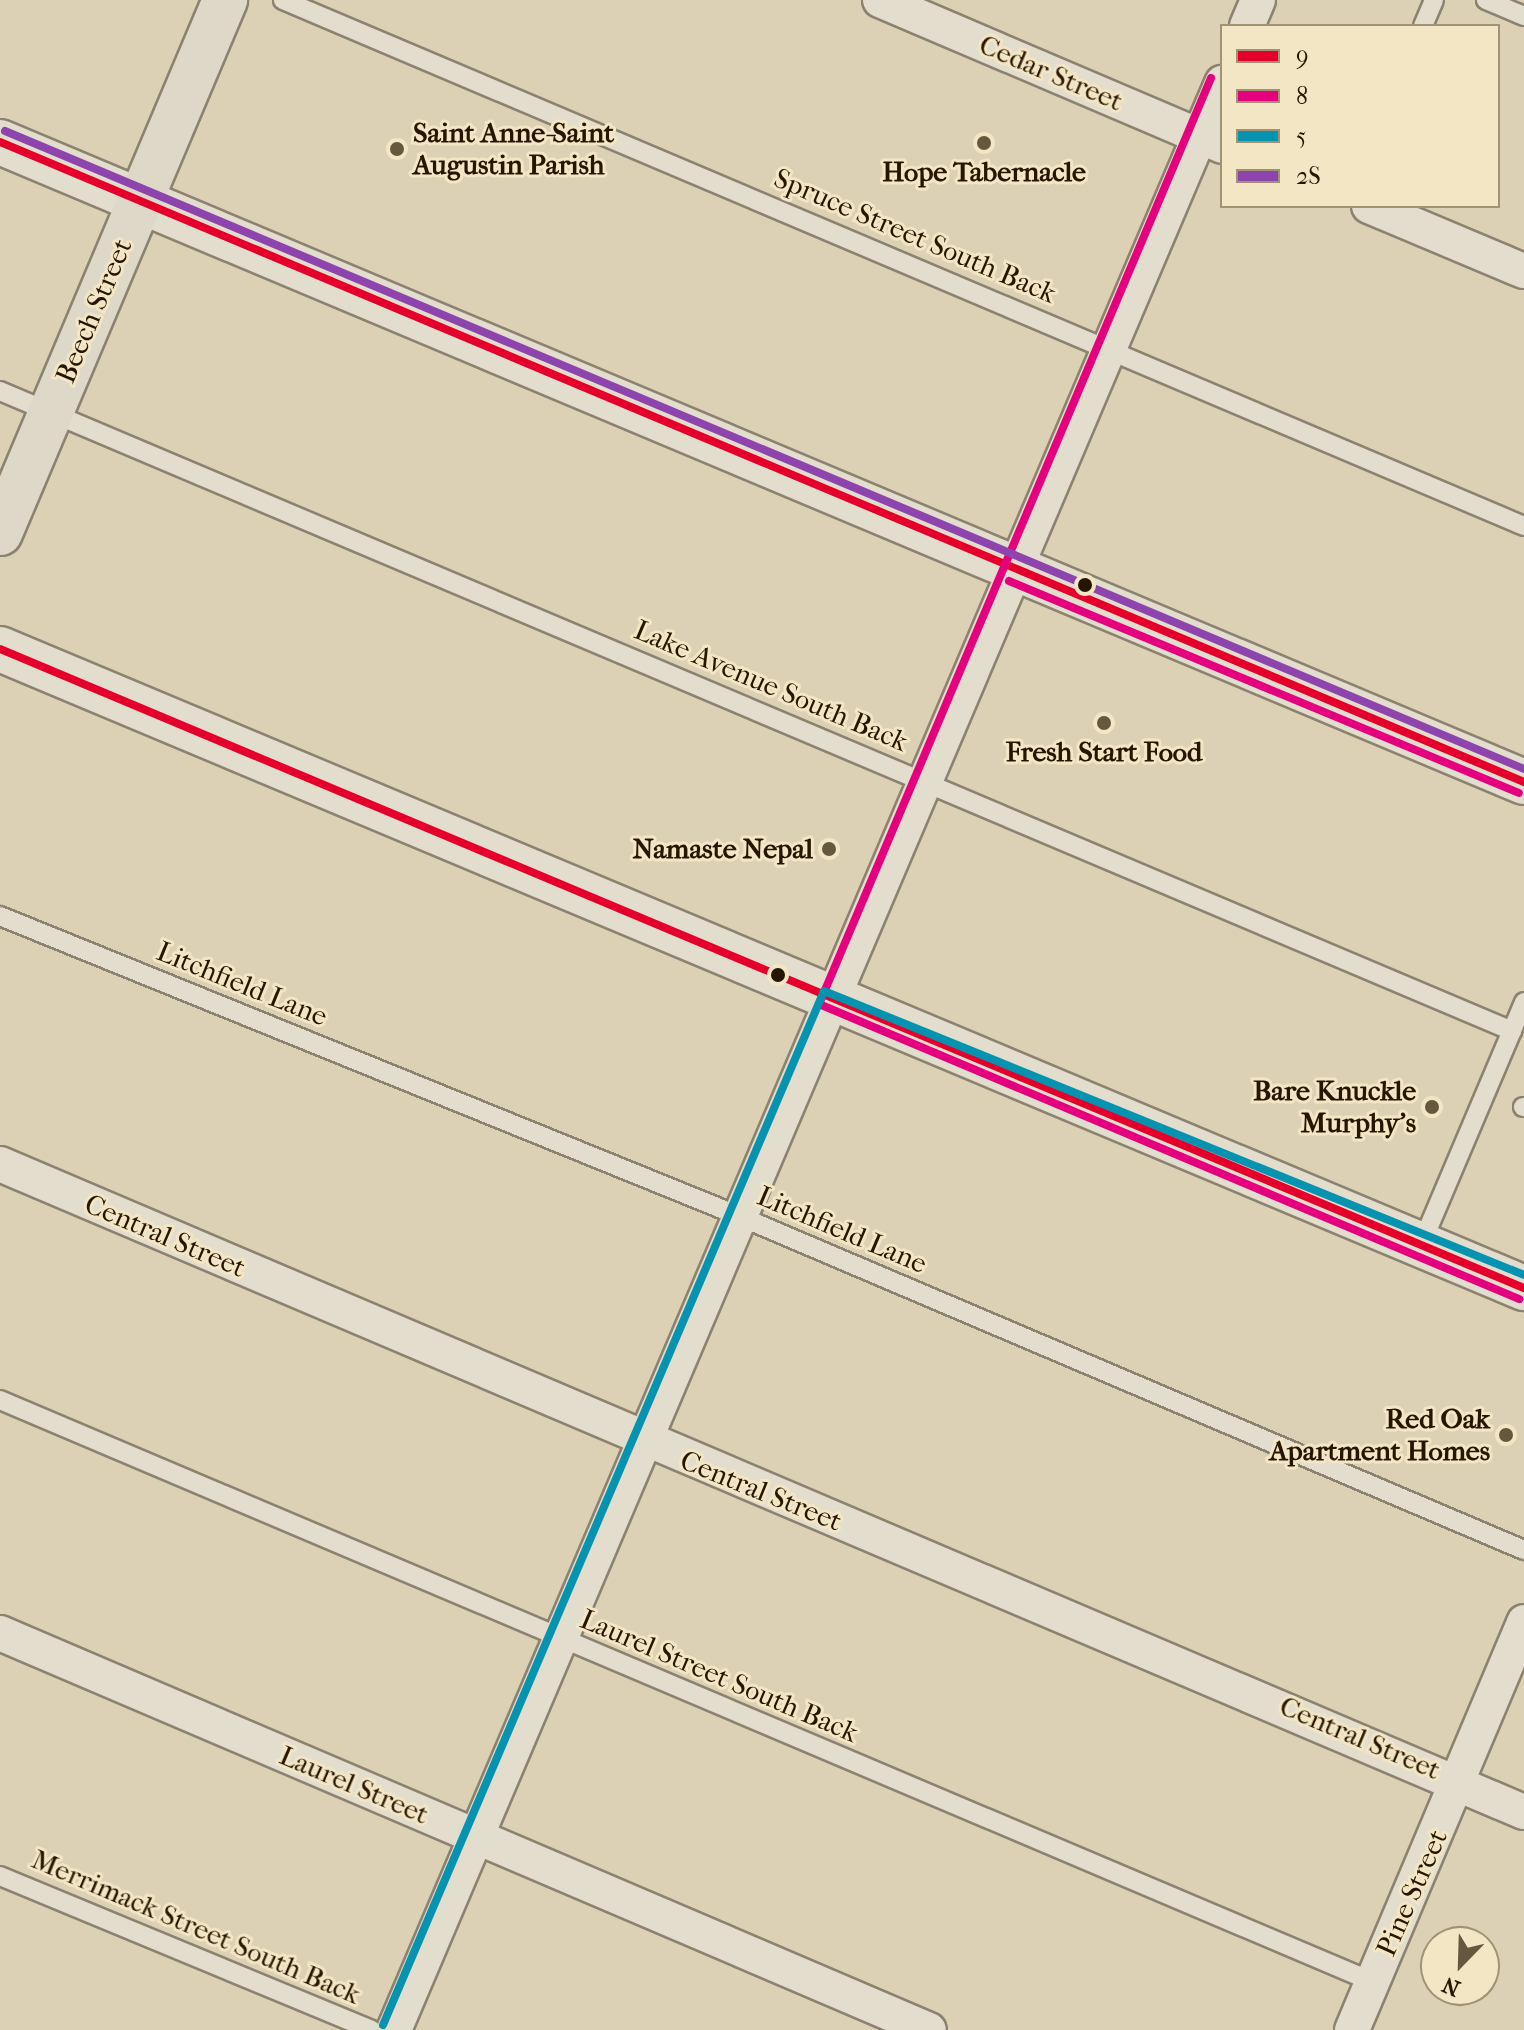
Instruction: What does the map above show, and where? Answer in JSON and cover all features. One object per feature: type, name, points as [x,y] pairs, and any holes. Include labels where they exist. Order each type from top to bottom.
[{"type":"main road","name":"Beech Street","points":[[0,533],[225,0]]},
{"type":"street","name":"Cedar Street","points":[[880,0],[1210,141]]},
{"type":"street","points":[[1248,24],[1258,0]]},
{"type":"street","points":[[394,2030],[1108,348],[1210,141],[1220,93]]},
{"type":"street","points":[[0,142],[1524,782]]},
{"type":"street","points":[[1374,208],[1524,271]]},
{"type":"street","points":[[0,649],[831,1001],[1524,1288]]},
{"type":"street","name":"Central Street","points":[[0,1164],[644,1442],[1460,1782],[1524,1812]]},
{"type":"street","name":"Pine Street","points":[[1352,2030],[1460,1782],[1524,1622]]},
{"type":"street","name":"Laurel Street","points":[[0,1633],[929,2030]]},
{"type":"lane","name":"Spruce Street South Back","points":[[283,0],[1524,526]]},
{"type":"lane","points":[[1424,24],[1434,0]]},
{"type":"lane","points":[[1486,0],[1524,16]]},
{"type":"lane","name":"Lake Avenue South Back","points":[[0,391],[1512,1031]]},
{"type":"lane","name":"Litchfield Lane","points":[[0,916],[739,1216],[1524,1550]]},
{"type":"lane","points":[[1421,1245],[1524,1002]]},
{"type":"lane","name":"Laurel Street South Back","points":[[0,1400],[560,1640],[1373,1982]]},
{"type":"lane","name":"Merrimack Street South Back","points":[[0,1876],[371,2030]]},
{"type":"transit line","name":"8","points":[[1211,78],[819,1004],[1519,1299]]},
{"type":"transit line","name":"2S","points":[[5,131],[1524,769]]},
{"type":"transit line","name":"9","points":[[0,142],[1524,782]]},
{"type":"transit line","name":"8","points":[[1009,581],[1519,793]]},
{"type":"transit line","name":"9","points":[[0,649],[1524,1288]]},
{"type":"transit line","name":"5","points":[[383,2025],[824,991],[1524,1275]]},
{"type":"place","name":"Hope Tabernacle","points":[[984,143]]},
{"type":"place","name":"Saint Anne-Saint Augustin Parish","points":[[397,149]]},
{"type":"place","name":"Fresh Start Food","points":[[1104,723]]},
{"type":"place","name":"Namaste Nepal","points":[[829,849]]},
{"type":"place","name":"Bare Knuckle Murphy's","points":[[1432,1107]]},
{"type":"place","name":"Red Oak Apartment Homes","points":[[1506,1435]]}]
